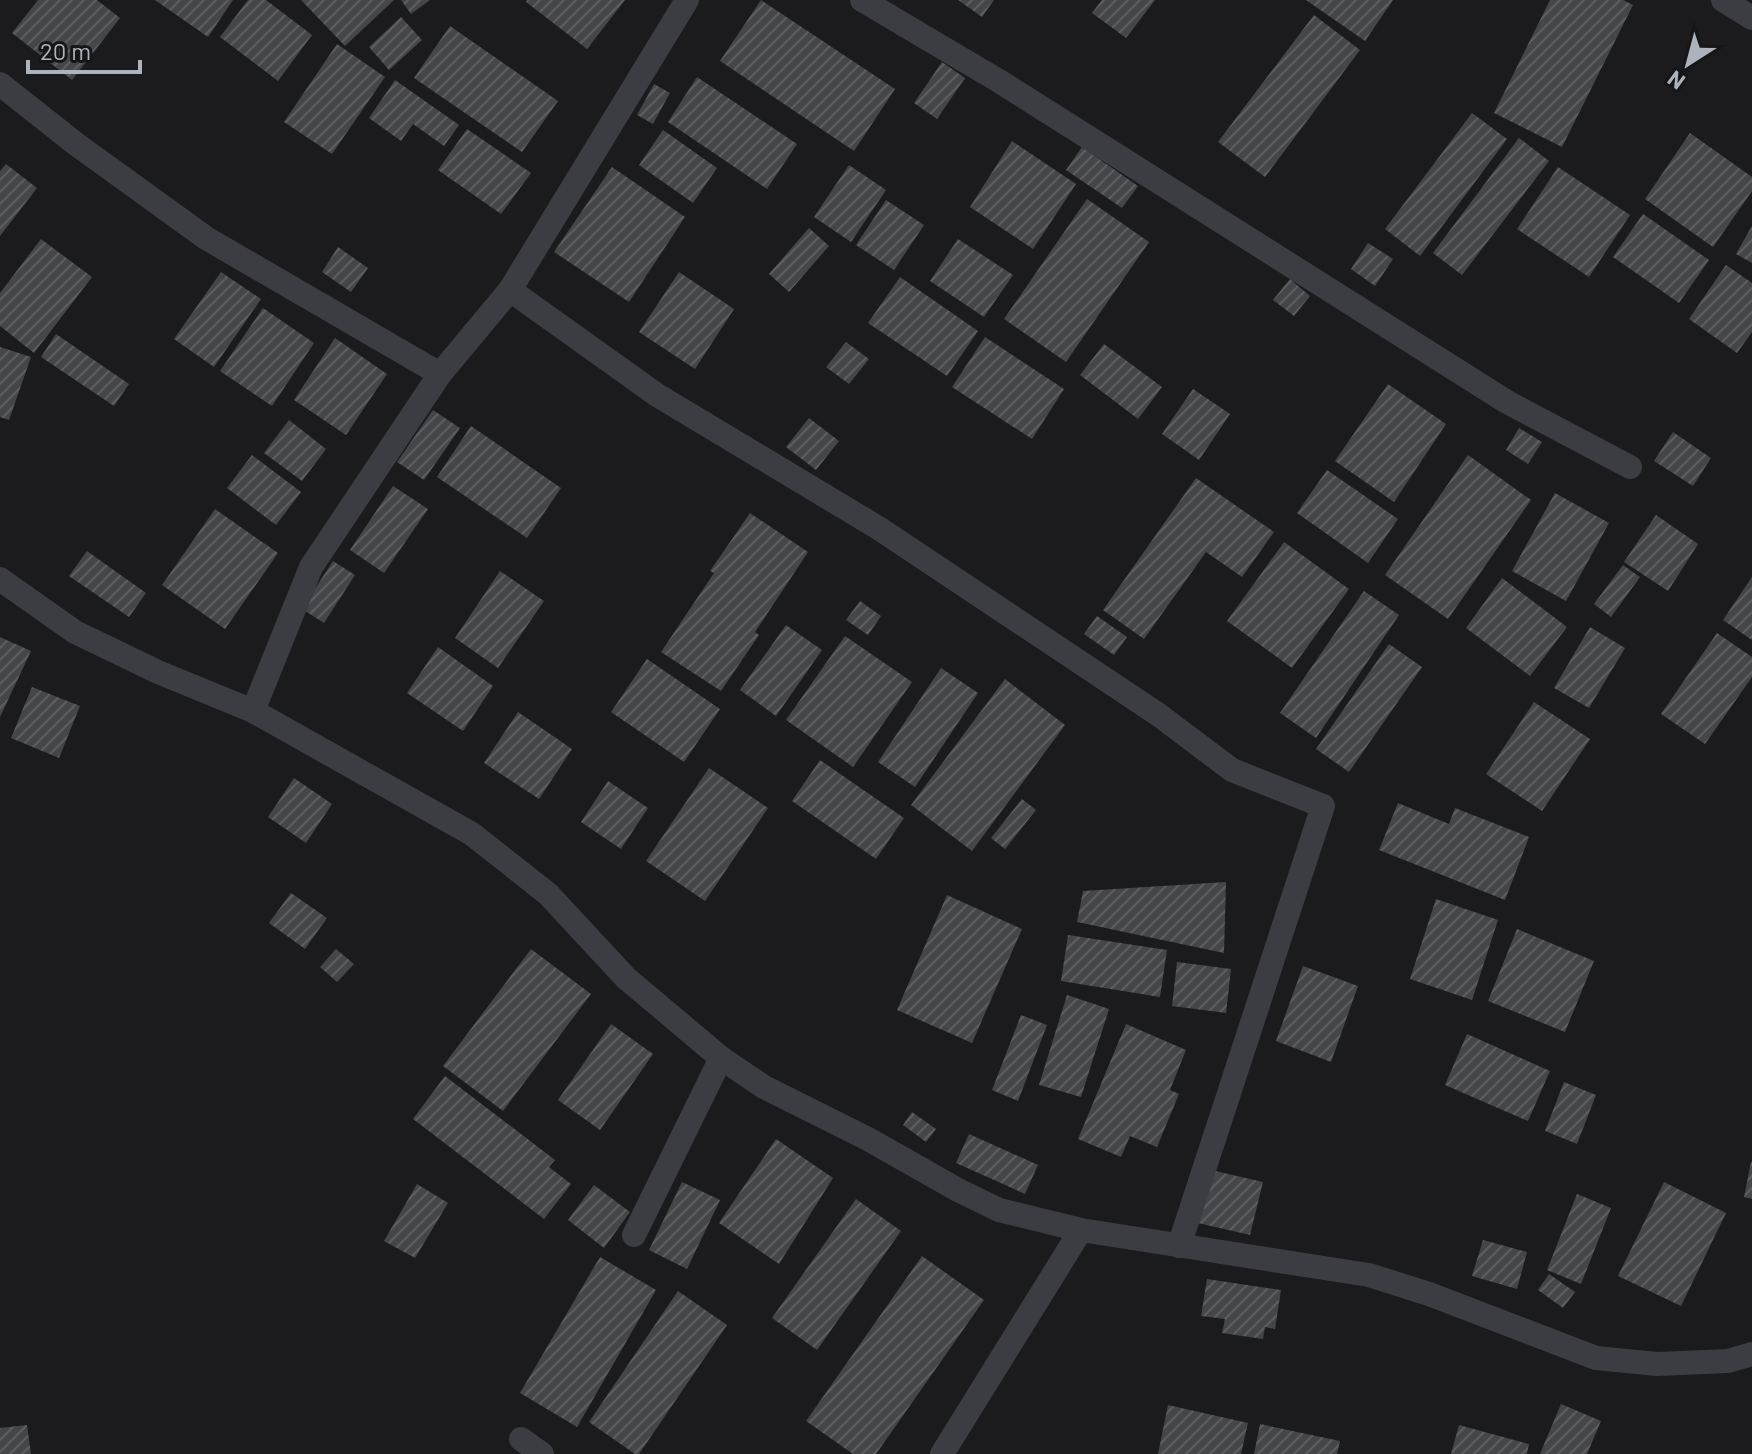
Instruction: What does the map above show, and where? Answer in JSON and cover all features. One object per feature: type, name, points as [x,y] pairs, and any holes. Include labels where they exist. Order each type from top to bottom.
[{"type":"street","points":[[253,711],[311,567],[440,374],[510,290],[687,0]]},
{"type":"street","points":[[862,0],[999,81],[1507,402],[1630,467]]},
{"type":"street","points":[[1723,0],[1752,18]]},
{"type":"street","points":[[0,84],[76,144],[206,238],[440,374]]},
{"type":"street","points":[[510,290],[657,395],[880,529],[1159,715],[1232,770],[1323,806],[1179,1246]]},
{"type":"street","points":[[0,579],[75,632],[158,672],[253,711],[472,834],[548,894],[626,978],[721,1058],[764,1087],[999,1210],[1081,1230],[1369,1275],[1429,1294],[1596,1358],[1657,1364],[1728,1361],[1752,1354]]},
{"type":"street","points":[[634,1235],[721,1058]]},
{"type":"street","points":[[942,1454],[1081,1230]]},
{"type":"street","points":[[521,1439],[542,1454]]},
{"type":"building","points":[[38,0],[97,0],[120,18],[72,80],[12,33]]},
{"type":"building","points":[[155,0],[233,0],[208,37]]},
{"type":"building","points":[[248,0],[266,0],[312,35],[278,81],[220,37]]},
{"type":"building","points":[[301,0],[394,0],[345,46]]},
{"type":"building","points":[[401,0],[430,0],[411,14]]},
{"type":"building","points":[[527,0],[625,0],[587,49]]},
{"type":"building","points":[[761,0],[895,89],[854,151],[720,61]]},
{"type":"building","points":[[958,0],[994,0],[982,17]]},
{"type":"building","points":[[1102,0],[1155,0],[1126,38],[1092,13]]},
{"type":"building","points":[[1306,0],[1393,0],[1365,41]]},
{"type":"building","points":[[1550,0],[1623,0],[1633,5],[1562,147],[1494,113]]},
{"type":"building","points":[[1314,15],[1360,50],[1265,177],[1218,142]]},
{"type":"building","points":[[401,17],[422,40],[389,70],[369,47]]},
{"type":"building","points":[[450,26],[558,101],[522,152],[414,78]]},
{"type":"building","points":[[337,44],[385,77],[332,154],[284,122]]},
{"type":"building","points":[[942,62],[965,78],[937,119],[914,103]]},
{"type":"building","points":[[697,77],[797,144],[767,189],[668,122]]},
{"type":"building","points":[[395,80],[459,125],[444,146],[413,124],[401,141],[369,118]]},
{"type":"building","points":[[654,84],[670,93],[653,124],[637,115]]},
{"type":"building","points":[[1472,113],[1507,139],[1420,256],[1385,229]]},
{"type":"building","points":[[467,129],[531,173],[501,214],[438,170]]},
{"type":"building","points":[[663,130],[717,168],[693,203],[639,165]]},
{"type":"building","points":[[1690,133],[1752,177],[1752,191],[1713,247],[1645,199]]},
{"type":"building","points":[[1519,138],[1549,161],[1462,275],[1433,253]]},
{"type":"building","points":[[1012,141],[1076,184],[1033,249],[970,207]]},
{"type":"building","points":[[1082,147],[1138,186],[1122,208],[1066,170]]},
{"type":"building","points":[[6,164],[37,188],[0,236],[0,171]]},
{"type":"building","points":[[849,165],[886,190],[851,242],[814,217]]},
{"type":"building","points":[[612,167],[685,217],[629,302],[554,252]]},
{"type":"building","points":[[1558,167],[1630,215],[1589,277],[1517,229]]},
{"type":"building","points":[[1087,199],[1149,242],[1066,362],[1004,319]]},
{"type":"building","points":[[886,200],[924,225],[894,270],[856,245]]},
{"type":"building","points":[[1643,214],[1709,260],[1679,303],[1613,257]]},
{"type":"building","points":[[1752,226],[1752,263],[1736,254]]},
{"type":"building","points":[[809,228],[829,246],[789,292],[769,274]]},
{"type":"building","points":[[41,239],[92,277],[34,353],[0,326],[0,293]]},
{"type":"building","points":[[958,239],[1013,275],[984,317],[930,281]]},
{"type":"building","points":[[1368,243],[1393,259],[1375,286],[1351,269]]},
{"type":"building","points":[[338,247],[368,268],[351,292],[322,272]]},
{"type":"building","points":[[1726,265],[1752,283],[1752,332],[1737,353],[1689,319]]},
{"type":"building","points":[[221,272],[261,299],[214,367],[174,339]]},
{"type":"building","points":[[679,272],[734,309],[695,369],[639,332]]},
{"type":"building","points":[[900,277],[978,331],[947,376],[868,323]]},
{"type":"building","points":[[1290,279],[1310,296],[1294,316],[1273,300]]},
{"type":"building","points":[[263,308],[314,343],[272,406],[220,371]]},
{"type":"building","points":[[56,334],[129,384],[114,406],[41,357]]},
{"type":"building","points":[[985,337],[1064,389],[1032,439],[952,387]]},
{"type":"building","points":[[335,338],[387,374],[346,435],[294,400]]},
{"type":"building","points":[[846,342],[869,359],[849,384],[826,367]]},
{"type":"building","points":[[1104,344],[1162,387],[1138,419],[1080,375]]},
{"type":"building","points":[[0,347],[31,357],[9,420],[0,417]]},
{"type":"building","points":[[1388,384],[1446,424],[1394,502],[1335,461]]},
{"type":"building","points":[[1193,389],[1230,414],[1199,460],[1162,434]]},
{"type":"building","points":[[433,410],[460,428],[424,480],[397,462]]},
{"type":"building","points":[[809,418],[839,441],[816,470],[786,447]]},
{"type":"building","points":[[289,420],[326,449],[302,481],[264,453]]},
{"type":"building","points":[[471,426],[561,488],[527,538],[437,477]]},
{"type":"building","points":[[1519,428],[1542,442],[1528,464],[1506,450]]},
{"type":"building","points":[[1673,432],[1711,458],[1693,486],[1654,461]]},
{"type":"building","points":[[252,455],[301,492],[276,525],[227,488]]},
{"type":"building","points":[[1468,455],[1531,500],[1448,619],[1385,575]]},
{"type":"building","points":[[1327,470],[1398,519],[1368,563],[1297,513]]},
{"type":"building","points":[[1196,478],[1274,532],[1242,577],[1206,552],[1144,639],[1103,610]]},
{"type":"building","points":[[393,486],[428,509],[384,573],[350,550]]},
{"type":"building","points":[[1555,493],[1609,523],[1566,601],[1512,571]]},
{"type":"building","points":[[215,509],[278,553],[225,629],[162,585]]},
{"type":"building","points":[[750,513],[808,552],[755,632],[759,635],[721,691],[661,652],[714,573],[710,571]]},
{"type":"building","points":[[1656,515],[1698,544],[1668,591],[1624,562]]},
{"type":"building","points":[[1284,542],[1349,589],[1292,668],[1227,621]]},
{"type":"building","points":[[87,551],[146,593],[129,617],[69,576]]},
{"type":"building","points":[[333,561],[355,575],[324,623],[302,609]]},
{"type":"building","points":[[1623,565],[1640,577],[1611,617],[1594,604]]},
{"type":"building","points":[[500,571],[544,601],[498,668],[455,638]]},
{"type":"building","points":[[1752,577],[1752,640],[1723,620]]},
{"type":"building","points":[[1502,578],[1567,627],[1530,676],[1466,628]]},
{"type":"building","points":[[1364,591],[1399,615],[1316,738],[1280,713]]},
{"type":"building","points":[[860,601],[881,616],[868,635],[846,620]]},
{"type":"building","points":[[1097,616],[1127,637],[1114,655],[1084,634]]},
{"type":"building","points":[[786,625],[822,650],[776,716],[740,690]]},
{"type":"building","points":[[1590,627],[1625,648],[1589,708],[1554,688]]},
{"type":"building","points":[[1717,633],[1752,657],[1752,677],[1705,744],[1661,714]]},
{"type":"building","points":[[845,636],[912,682],[853,767],[786,720]]},
{"type":"building","points":[[0,637],[31,651],[0,717]]},
{"type":"building","points":[[1389,644],[1422,667],[1349,772],[1316,749]]},
{"type":"building","points":[[438,647],[493,686],[463,731],[407,693]]},
{"type":"building","points":[[647,659],[720,709],[684,762],[611,712]]},
{"type":"building","points":[[941,668],[978,693],[915,787],[878,762]]},
{"type":"building","points":[[1005,679],[1065,725],[972,851],[911,805]]},
{"type":"building","points":[[32,687],[80,706],[59,758],[11,738]]},
{"type":"building","points":[[1534,702],[1590,739],[1542,811],[1486,774]]},
{"type":"building","points":[[518,712],[572,749],[539,799],[484,763]]},
{"type":"building","points":[[820,760],[904,818],[876,859],[792,801]]},
{"type":"building","points":[[709,768],[768,808],[705,901],[646,861]]},
{"type":"building","points":[[294,778],[332,804],[306,843],[268,817]]},
{"type":"building","points":[[608,781],[648,808],[621,849],[581,822]]},
{"type":"building","points":[[1022,799],[1036,810],[1005,849],[991,838]]},
{"type":"building","points":[[1398,803],[1449,824],[1455,808],[1529,837],[1505,900],[1379,850]]},
{"type":"building","points":[[1226,882],[1224,953],[1077,922],[1083,891]]},
{"type":"building","points":[[291,893],[327,918],[305,949],[269,923]]},
{"type":"building","points":[[947,895],[1022,929],[972,1043],[897,1010]]},
{"type":"building","points":[[1436,899],[1498,920],[1472,1000],[1410,979]]},
{"type":"building","points":[[1517,929],[1594,961],[1565,1032],[1488,1001]]},
{"type":"building","points":[[1068,935],[1167,950],[1160,997],[1061,981]]},
{"type":"building","points":[[336,949],[354,964],[337,982],[320,967]]},
{"type":"building","points":[[531,949],[591,994],[503,1111],[443,1066]]},
{"type":"building","points":[[1177,962],[1231,969],[1226,1013],[1172,1006]]},
{"type":"building","points":[[1303,966],[1358,986],[1331,1062],[1276,1041]]},
{"type":"building","points":[[1067,995],[1109,1009],[1081,1097],[1039,1085]]},
{"type":"building","points":[[1021,1015],[1047,1025],[1018,1101],[992,1090]]},
{"type":"building","points":[[611,1024],[653,1054],[600,1130],[558,1100]]},
{"type":"building","points":[[1126,1024],[1186,1050],[1170,1090],[1179,1094],[1157,1147],[1130,1136],[1121,1157],[1078,1139]]},
{"type":"building","points":[[1467,1034],[1550,1071],[1528,1121],[1445,1085]]},
{"type":"building","points":[[445,1076],[555,1160],[549,1167],[571,1184],[544,1219],[413,1119]]},
{"type":"building","points":[[1564,1082],[1596,1095],[1577,1144],[1545,1131]]},
{"type":"building","points":[[912,1112],[936,1129],[926,1142],[903,1125]]},
{"type":"building","points":[[969,1134],[1038,1165],[1025,1194],[956,1163]]},
{"type":"building","points":[[776,1139],[833,1178],[779,1264],[719,1223]]},
{"type":"building","points":[[1752,1162],[1752,1199],[1744,1197]]},
{"type":"building","points":[[1211,1170],[1263,1182],[1250,1235],[1198,1223]]},
{"type":"building","points":[[682,1182],[720,1200],[687,1269],[649,1250]]},
{"type":"building","points":[[1664,1182],[1726,1213],[1681,1306],[1618,1276]]},
{"type":"building","points":[[417,1184],[448,1203],[415,1258],[384,1241]]},
{"type":"building","points":[[594,1185],[630,1212],[604,1248],[568,1220]]},
{"type":"building","points":[[1577,1194],[1611,1208],[1581,1284],[1547,1270]]},
{"type":"building","points":[[856,1199],[901,1231],[817,1350],[772,1318]]},
{"type":"building","points":[[1483,1240],[1527,1252],[1517,1289],[1472,1276]]},
{"type":"building","points":[[922,1256],[984,1300],[876,1454],[853,1454],[806,1421]]},
{"type":"building","points":[[600,1257],[656,1290],[577,1427],[520,1393]]},
{"type":"building","points":[[1549,1274],[1575,1292],[1563,1308],[1538,1290]]},
{"type":"building","points":[[1207,1279],[1281,1290],[1275,1329],[1265,1327],[1263,1339],[1222,1333],[1225,1319],[1201,1316]]},
{"type":"building","points":[[678,1291],[727,1325],[639,1454],[635,1454],[589,1422]]},
{"type":"building","points":[[1561,1404],[1601,1421],[1587,1454],[1540,1454]]},
{"type":"building","points":[[1168,1405],[1248,1423],[1241,1454],[1158,1454]]},
{"type":"building","points":[[1260,1424],[1340,1441],[1337,1454],[1254,1454]]},
{"type":"building","points":[[27,1425],[31,1454],[0,1454],[0,1428]]},
{"type":"building","points":[[1459,1425],[1529,1444],[1527,1454],[1451,1454]]}]
